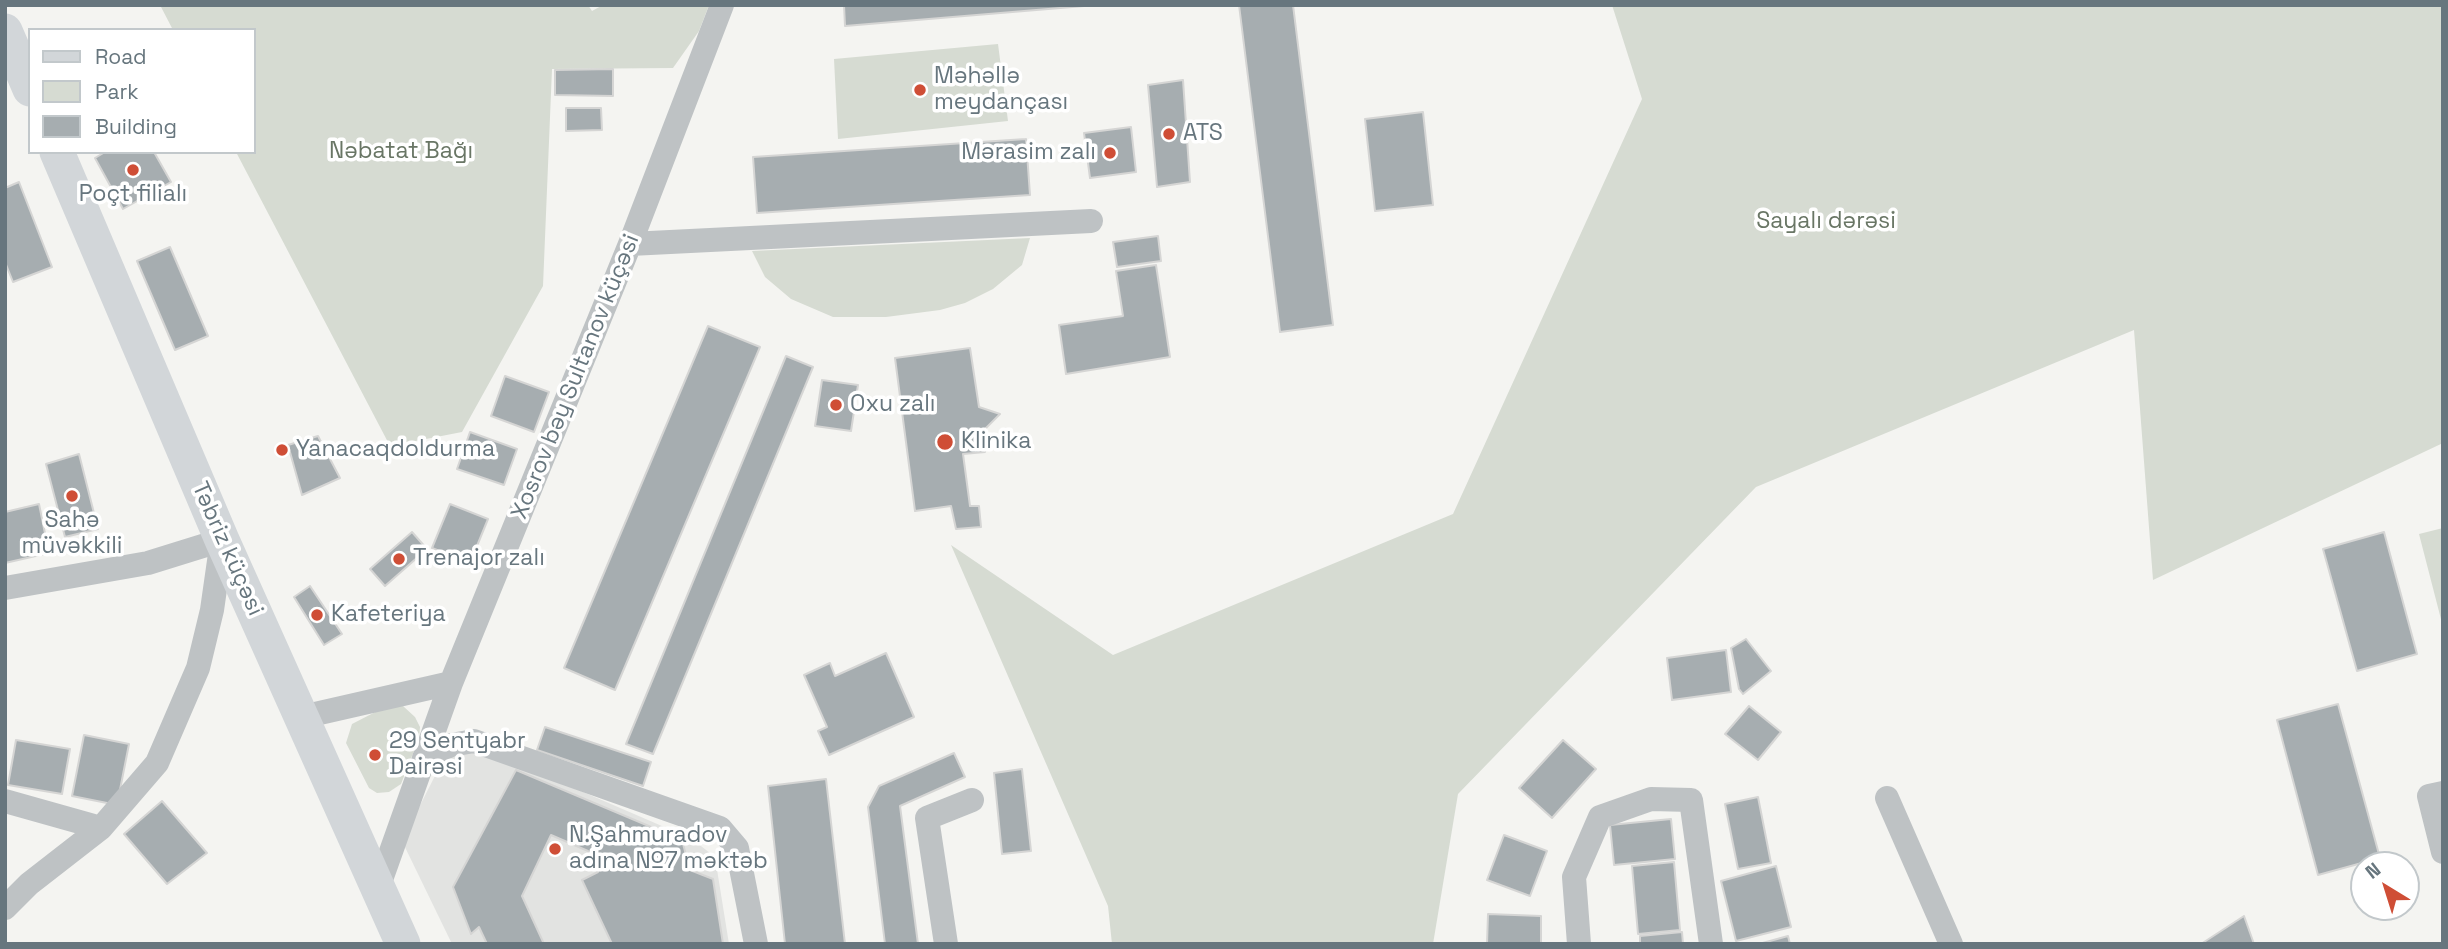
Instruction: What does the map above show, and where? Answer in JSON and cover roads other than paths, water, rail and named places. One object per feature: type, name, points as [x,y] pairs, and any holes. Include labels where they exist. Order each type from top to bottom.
[{"type":"main road","points":[[5,31],[28,84]]},
{"type":"main road","name":"Təbriz küçəsi","points":[[58,154],[222,540],[403,944]]},
{"type":"street","name":"Xosrov bəy Sultanov küçəsi","points":[[378,888],[451,683],[630,244],[722,5]]},
{"type":"street","points":[[630,244],[1091,221]]},
{"type":"street","points":[[5,588],[148,563],[222,540],[212,610],[198,668],[157,763],[101,828],[29,884],[5,908]]},
{"type":"street","points":[[302,717],[451,683]]},
{"type":"street","points":[[424,758],[451,745],[474,741],[720,828],[737,848],[756,944]]},
{"type":"street","points":[[2443,793],[2429,796],[2443,852]]},
{"type":"street","points":[[1887,798],[1951,944]]},
{"type":"street","points":[[1579,944],[1574,877],[1600,817],[1651,799],[1691,800],[1711,944]]},
{"type":"street","points":[[946,944],[927,818],[972,800]]},
{"type":"street","points":[[5,801],[101,828]]},
{"type":"place","name":"Məhəllə meydançası","points":[[920,90]]},
{"type":"place","name":"ATS","points":[[1169,134]]},
{"type":"place","name":"Mərasim zalı","points":[[1110,153]]},
{"type":"place","name":"Poçt filialı","points":[[133,170]]},
{"type":"place","name":"Oxu zalı","points":[[836,405]]},
{"type":"place","name":"Klinika","points":[[945,442]]},
{"type":"place","name":"Yanacaqdoldurma","points":[[282,450]]},
{"type":"place","name":"Sahə müvəkkili","points":[[72,496]]},
{"type":"place","name":"Trenajor zalı","points":[[399,559]]},
{"type":"place","name":"Kafeteriya","points":[[317,615]]},
{"type":"place","name":"29 Sentyabr Dairəsi","points":[[375,755]]},
{"type":"place","name":"N.Şahmuradov adına №7 məktəb","points":[[555,849]]},
{"type":"park label","name":"Nəbatat Bağı","points":[[401,152]]},
{"type":"park label","name":"Sayalı dərəsi","points":[[1826,222]]}]
